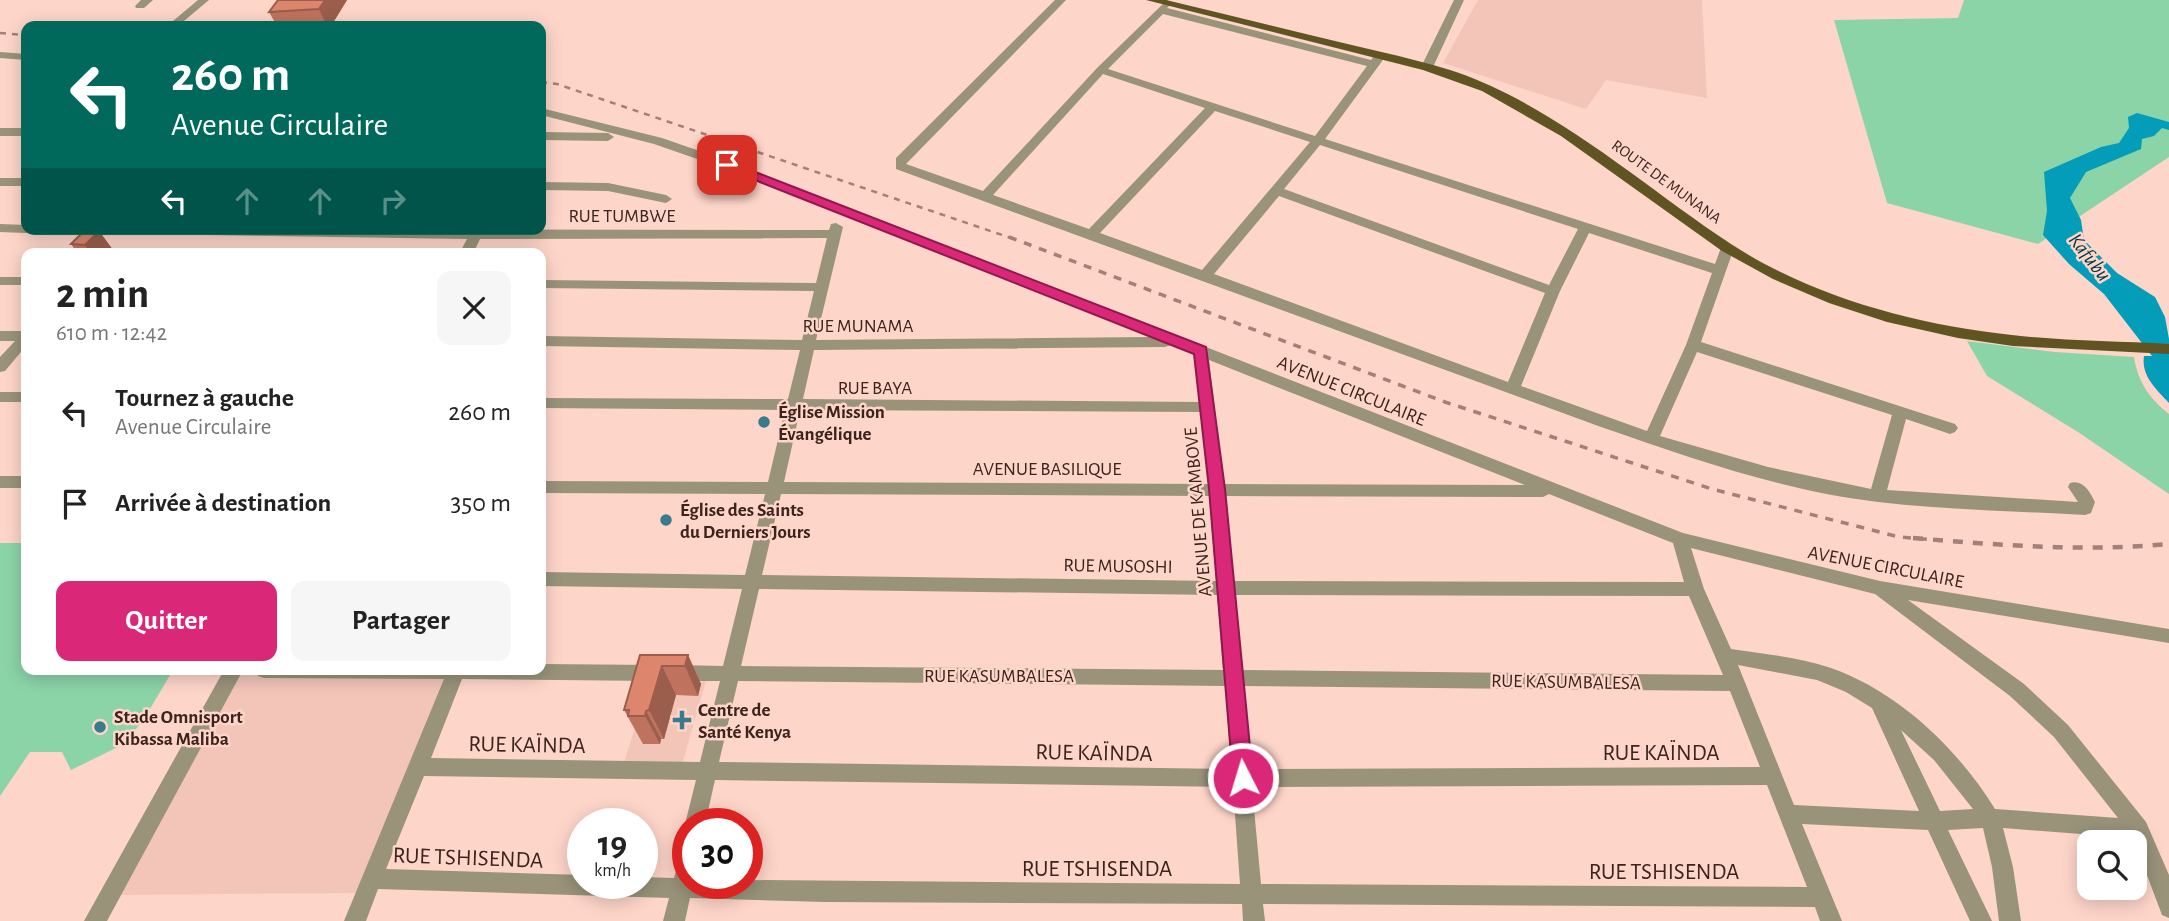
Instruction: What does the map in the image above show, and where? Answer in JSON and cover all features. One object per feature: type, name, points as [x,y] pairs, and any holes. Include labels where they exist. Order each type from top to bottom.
[{"type":"main road","name":"ROUTE DE MUNANA","points":[[1160,4],[1377,60],[1427,67],[1486,88],[1556,127],[1727,248],[1779,276],[1835,299],[1893,318],[1958,333],[2013,341],[2169,349]]},
{"type":"street","points":[[178,21],[204,0]]},
{"type":"street","points":[[1061,0],[898,164],[1513,388],[1652,437],[1761,471],[1878,496],[2085,509],[2087,502],[2076,487]]},
{"type":"street","points":[[1427,67],[1460,0]]},
{"type":"street","points":[[985,196],[1160,4]]},
{"type":"street","points":[[0,55],[21,57]]},
{"type":"street","points":[[1205,276],[1320,139],[1377,60]]},
{"type":"street","points":[[1101,70],[1718,270]]},
{"type":"street","points":[[1092,234],[1212,107]]},
{"type":"street","name":"AVENUE CIRCULAIRE","points":[[546,114],[658,141],[727,165],[1680,539],[1881,588],[2169,636]]},
{"type":"street","points":[[0,132],[21,132]]},
{"type":"street","points":[[546,136],[635,137]]},
{"type":"street","points":[[0,182],[21,182]]},
{"type":"street","points":[[546,186],[608,187],[666,199]]},
{"type":"street","points":[[1278,191],[1553,291]]},
{"type":"street","points":[[698,808],[841,211]]},
{"type":"street","points":[[1513,388],[1553,291],[1586,226]]},
{"type":"street","points":[[0,228],[21,229]]},
{"type":"street","name":"RUE TUMBWE","points":[[546,232],[834,234]]},
{"type":"street","points":[[106,246],[116,235]]},
{"type":"street","points":[[1652,437],[1693,345],[1727,248]]},
{"type":"street","points":[[0,281],[21,281]]},
{"type":"street","points":[[546,284],[821,287]]},
{"type":"street","points":[[0,336],[21,337]]},
{"type":"street","name":"RUE MUNAMA","points":[[546,341],[809,345],[1176,342]]},
{"type":"street","points":[[0,367],[21,343]]},
{"type":"street","points":[[1693,345],[1950,428]]},
{"type":"street","name":"AVENUE DE KAMBOVE","points":[[1201,351],[1217,489],[1254,921]]},
{"type":"street","points":[[0,397],[21,397]]},
{"type":"street","name":"RUE BAYA","points":[[546,403],[1209,407]]},
{"type":"street","points":[[1878,496],[1900,411]]},
{"type":"street","points":[[0,482],[21,482]]},
{"type":"street","name":"AVENUE BASILIQUE","points":[[546,487],[1554,491]]},
{"type":"street","points":[[1680,539],[1695,589],[1725,656],[1831,921]]},
{"type":"street","name":"RUE MUSOSHI","points":[[546,579],[1224,588],[1695,589]]},
{"type":"street","points":[[1881,588],[2017,690],[2061,732],[2139,830]]},
{"type":"street","points":[[1725,656],[1794,667],[1830,677],[1879,703],[1938,750],[1989,818],[2006,882],[2010,921]]},
{"type":"street","name":"RUE KASUMBALESA","points":[[546,673],[1735,683]]},
{"type":"street","points":[[95,921],[231,675]]},
{"type":"street","points":[[355,921],[455,675]]},
{"type":"street","points":[[1879,703],[1982,921]]},
{"type":"street","name":"RUE KAÏNDA","points":[[416,767],[1243,778],[1772,776]]},
{"type":"street","points":[[1788,814],[1933,821],[1989,818],[2139,830]]},
{"type":"street","points":[[2147,848],[2169,908]]},
{"type":"street","name":"RUE TSHISENDA","points":[[373,879],[672,889]]},
{"type":"street","name":"RUE TSHISENDA","points":[[763,889],[1821,897]]},
{"type":"street","points":[[674,921],[680,899]]},
{"type":"shaded area","points":[[1478,0],[1702,0],[1707,98],[1606,80],[1586,109],[1443,63]]},
{"type":"shaded area","points":[[238,675],[449,678],[358,893],[114,895]]},
{"type":"shaded area","name":"Centre de Santé Kenya","points":[[707,677],[682,765],[623,765],[651,678]],"holes":[[[657,678],[702,679],[698,695],[672,695],[660,744],[645,739]]]},
{"type":"green space","points":[[1964,0],[2169,0],[2169,157],[2038,244],[1887,203],[1834,20],[1958,18]]},
{"type":"green space","points":[[1967,341],[2055,352],[2134,357],[2145,389],[2169,414],[2169,494],[2078,432],[1987,376]]},
{"type":"green space","points":[[0,543],[21,543],[21,675],[170,675],[144,719],[124,744],[71,770],[62,752],[30,752],[0,796]]},
{"type":"water","name":"Kafubu","points":[[2137,113],[2169,122],[2169,130],[2162,128],[2154,136],[2142,139],[2141,149],[2086,172],[2070,198],[2081,220],[2084,240],[2117,273],[2155,297],[2165,317],[2169,339],[2169,403],[2150,382],[2145,370],[2144,356],[2152,356],[2104,294],[2069,264],[2043,235],[2047,211],[2044,172],[2101,147],[2119,143],[2129,128],[2128,117]]},
{"type":"building","points":[[278,0],[325,0],[319,9],[269,12]]},
{"type":"building","points":[[80,235],[95,235],[85,245],[71,244]]},
{"type":"building","points":[[640,655],[688,655],[685,666],[662,666],[645,716],[628,716],[629,710],[624,710]]},
{"type":"railway","points":[[0,33],[21,35]]},
{"type":"railway","points":[[546,83],[557,84],[1014,239]]},
{"type":"railway","points":[[1009,237],[1445,402],[1712,489],[1899,537],[1935,540]]},
{"type":"railway","points":[[1913,538],[2073,547],[2169,544]]},
{"type":"place","name":"Église Mission Évangélique","points":[[764,422]]},
{"type":"place","name":"Église des Saints du Derniers Jours","points":[[666,520]]},
{"type":"place","name":"Centre de Santé Kenya","points":[[682,720]]},
{"type":"place","name":"Stade Omnisport Kibassa Maliba","points":[[100,727]]},
{"type":"route","points":[[727,165],[1201,351],[1209,407],[1243,778]]}]
